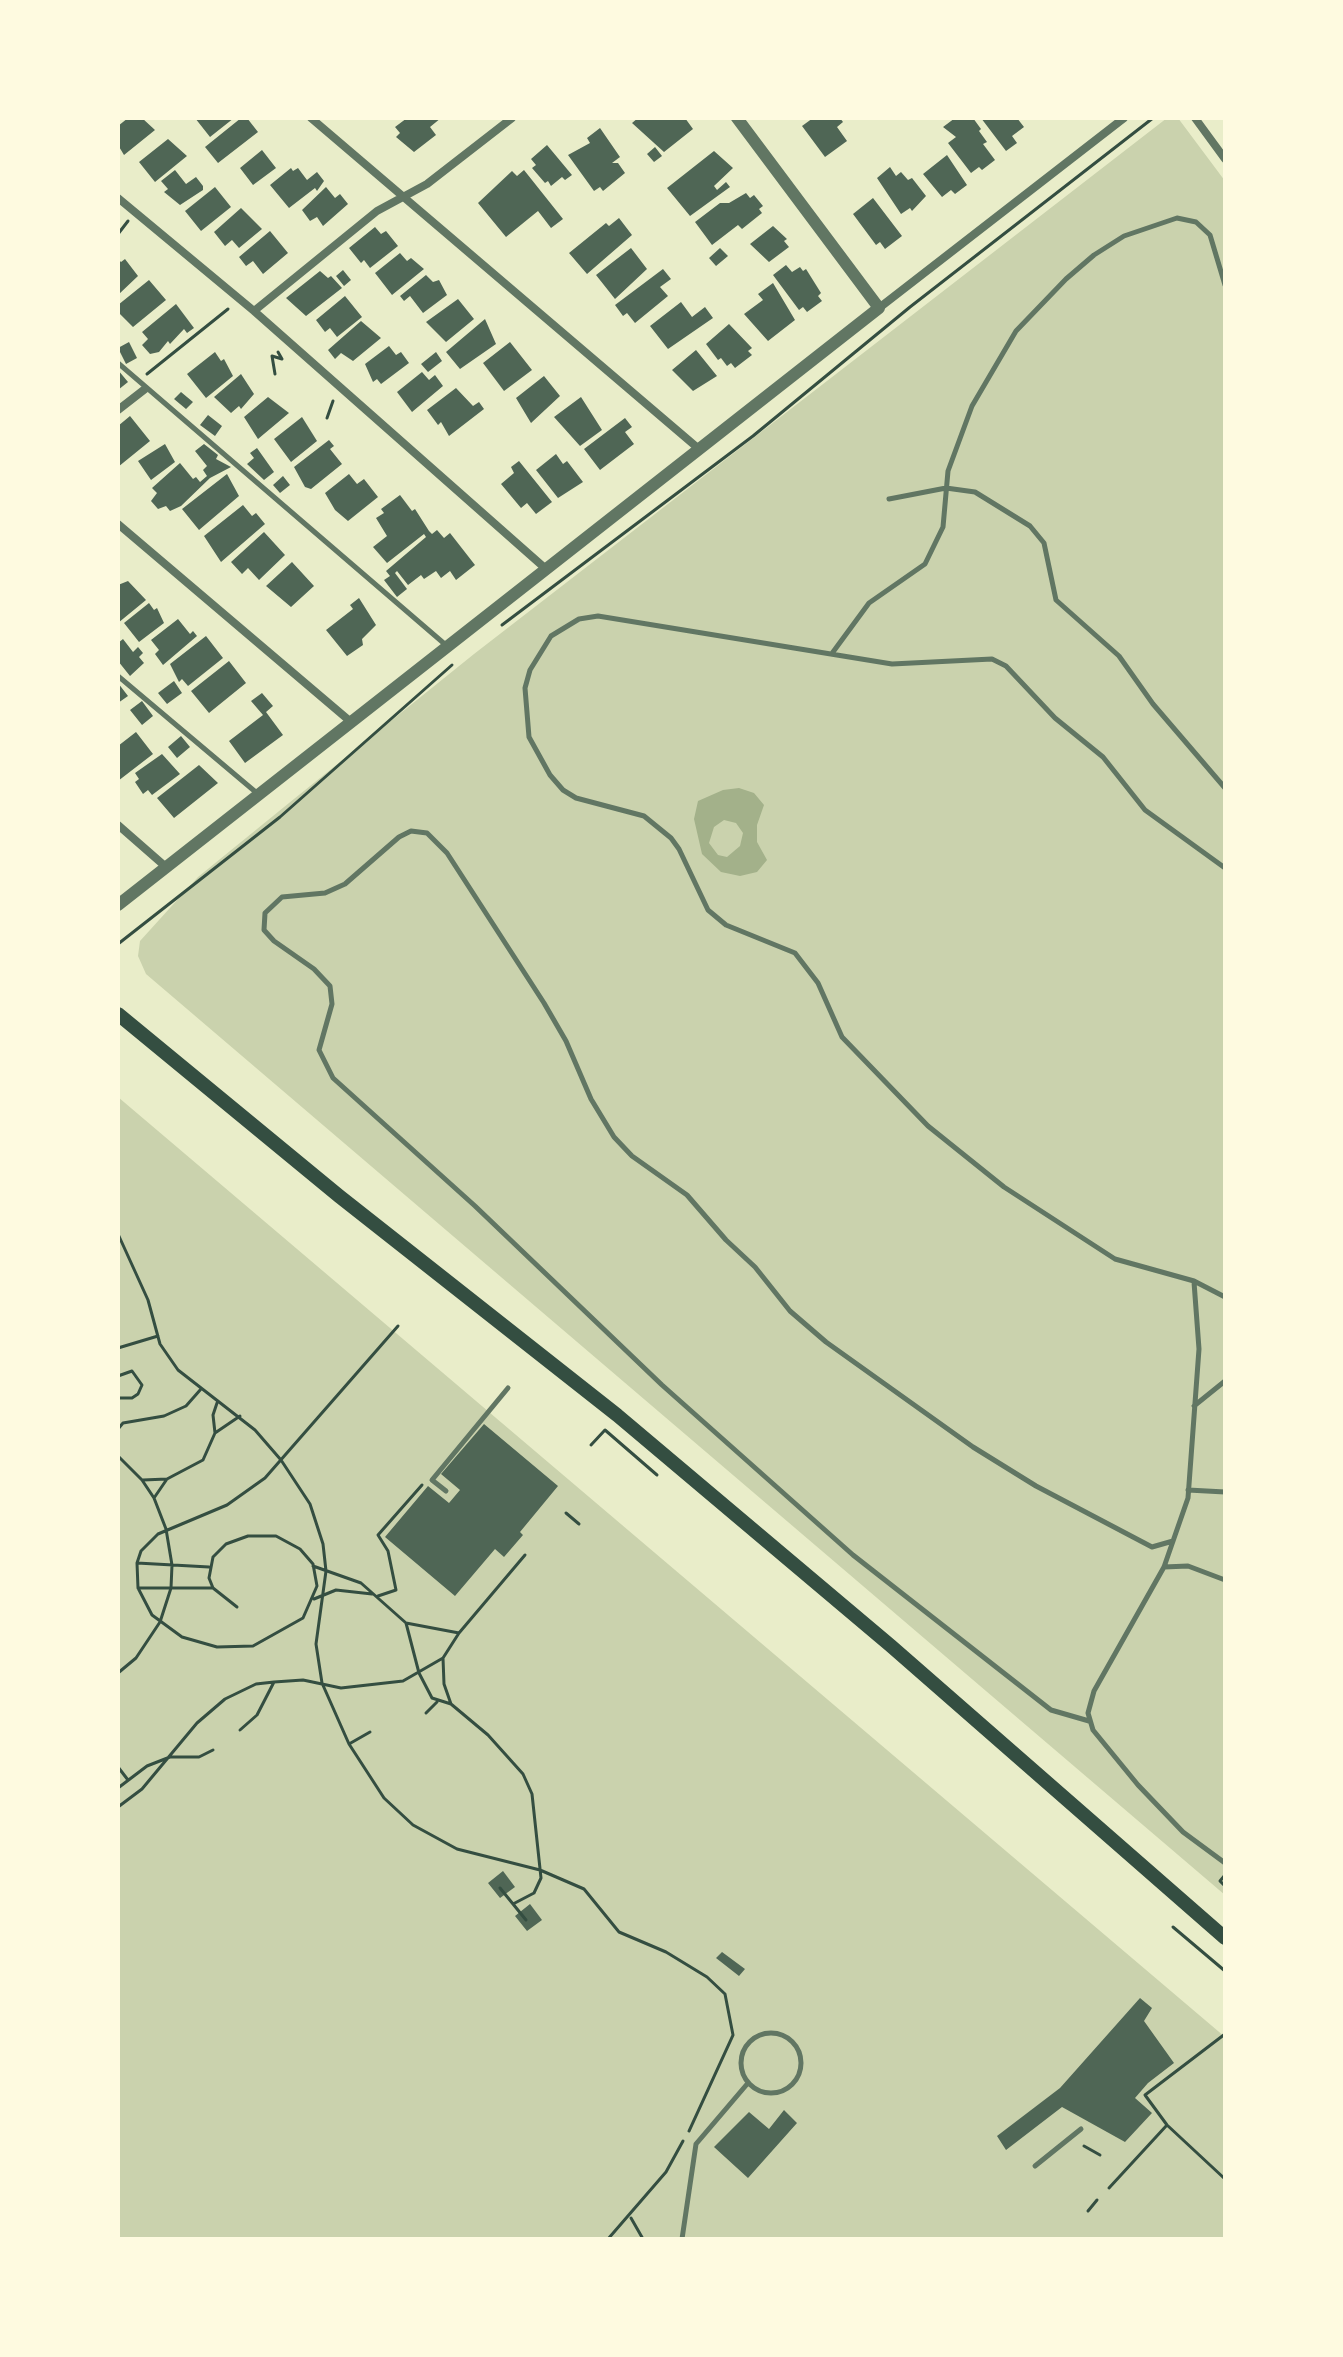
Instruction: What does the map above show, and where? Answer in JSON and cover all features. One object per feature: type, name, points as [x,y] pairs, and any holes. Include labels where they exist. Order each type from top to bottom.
[{"type":"main road","points":[[118,1014],[329,1187],[570,1375],[833,1596],[1225,1938]]},
{"type":"street","points":[[311,118],[699,449]]},
{"type":"street","points":[[254,311],[377,211],[427,184],[512,118]]},
{"type":"street","points":[[737,118],[879,308]]},
{"type":"street","points":[[118,905],[1124,118]]},
{"type":"street","points":[[1195,118],[1225,159]]},
{"type":"street","points":[[118,198],[254,311],[546,569]]},
{"type":"street","points":[[118,410],[145,389]]},
{"type":"street","points":[[118,524],[351,722]]},
{"type":"street","points":[[118,825],[166,867]]},
{"type":"lane","points":[[832,652],[869,603],[925,564],[943,527],[946,488],[955,447],[972,406],[1009,342],[1039,303],[1094,255],[1150,226],[1177,218],[1188,220],[1210,235],[1225,285]]},
{"type":"lane","points":[[118,363],[447,646]]},
{"type":"lane","points":[[889,499],[946,488],[975,492],[1030,526],[1044,543],[1056,600],[1119,656],[1153,704],[1225,788]]},
{"type":"lane","points":[[1225,868],[1145,810],[1103,757],[1055,718],[1006,666],[976,658],[892,664],[598,616],[579,619],[551,636],[530,670],[524,703],[529,737],[550,775],[563,790],[576,798],[644,816],[671,838],[701,898],[718,919],[795,953],[818,983],[842,1037],[928,1126],[967,1159],[1115,1259],[1194,1281],[1225,1297]]},
{"type":"lane","points":[[118,676],[259,795]]},
{"type":"lane","points":[[1089,1721],[1051,1710],[853,1555],[662,1385],[475,1206],[333,1078],[319,1050],[332,1004],[330,986],[314,969],[274,941],[264,930],[265,913],[282,897],[325,893],[345,884],[399,837],[411,831],[427,833],[447,853],[544,1003],[614,1137],[632,1156],[687,1195],[726,1240],[755,1267],[790,1311],[826,1342],[973,1447],[1036,1486],[1152,1547],[1173,1541]]},
{"type":"lane","points":[[1194,1281],[1199,1349],[1188,1490],[1164,1567],[1094,1691],[1089,1721],[1104,1746],[1147,1795],[1183,1832],[1225,1863]]},
{"type":"lane","points":[[1193,1407],[1225,1381]]},
{"type":"lane","points":[[446,1491],[432,1480],[508,1388]]},
{"type":"lane","points":[[1188,1490],[1225,1492]]},
{"type":"lane","points":[[1164,1567],[1188,1566],[1225,1580]]},
{"type":"lane","points":[[772,2033],[790,2041],[800,2057],[797,2076],[792,2084],[784,2090],[765,2093],[748,2083],[741,2065],[746,2046],[753,2039],[772,2033]]},
{"type":"lane","points":[[682,2239],[696,2144],[748,2083]]},
{"type":"lane","points":[[1035,2166],[1081,2129]]},
{"type":"path","points":[[498,628],[753,436],[910,307],[1153,118]]},
{"type":"path","points":[[118,234],[127,223]]},
{"type":"path","points":[[144,375],[228,309]]},
{"type":"path","points":[[275,374],[272,356],[282,359],[278,352]]},
{"type":"path","points":[[327,418],[335,398]]},
{"type":"path","points":[[118,944],[280,817],[460,658]]},
{"type":"path","points":[[118,1234],[148,1300],[158,1336],[178,1370],[217,1403],[240,1416],[281,1460],[310,1504],[323,1544],[326,1571],[316,1644],[322,1683],[349,1744],[384,1798],[413,1825],[457,1849],[540,1870],[584,1889],[619,1932],[666,1952],[707,1977],[725,1994],[733,2035],[701,2110],[666,2172],[608,2239]]},
{"type":"path","points":[[213,1588],[209,1567],[226,1544],[248,1536],[266,1534],[300,1549],[313,1566],[317,1586],[314,1599],[303,1618],[253,1646],[217,1647],[182,1637],[160,1622],[144,1605],[138,1588],[137,1563],[149,1541],[166,1529],[227,1505],[265,1478],[398,1326]]},
{"type":"path","points":[[118,1348],[158,1336]]},
{"type":"path","points":[[118,1376],[132,1371],[142,1385],[132,1398],[118,1398]]},
{"type":"path","points":[[118,1429],[123,1423],[186,1406],[201,1389]]},
{"type":"path","points":[[142,1480],[167,1479],[203,1460],[215,1433],[213,1415],[217,1403]]},
{"type":"path","points":[[215,1433],[240,1416]]},
{"type":"path","points":[[591,1445],[605,1430],[657,1475]]},
{"type":"path","points":[[118,1456],[142,1480],[154,1498],[166,1529],[172,1565],[171,1588],[160,1622],[136,1658],[118,1673]]},
{"type":"path","points":[[154,1498],[167,1479]]},
{"type":"path","points":[[314,1599],[336,1590],[376,1595],[396,1590],[388,1551],[378,1535],[422,1485],[432,1480]]},
{"type":"path","points":[[566,1513],[579,1524]]},
{"type":"path","points":[[118,1807],[142,1789],[197,1723],[225,1699],[256,1684],[322,1683],[341,1688],[403,1681],[419,1673],[443,1658],[459,1633],[525,1555]]},
{"type":"path","points":[[137,1563],[209,1567]]},
{"type":"path","points":[[313,1566],[361,1583],[406,1623],[459,1633]]},
{"type":"path","points":[[138,1588],[213,1588],[237,1607]]},
{"type":"path","points":[[406,1623],[419,1673],[437,1702]]},
{"type":"path","points":[[443,1658],[444,1684],[451,1704],[488,1735],[523,1774],[532,1794],[540,1870],[534,1893],[513,1904]]},
{"type":"path","points":[[240,1730],[257,1715],[274,1682]]},
{"type":"path","points":[[437,1702],[451,1704]]},
{"type":"path","points":[[426,1713],[437,1702]]},
{"type":"path","points":[[349,1744],[370,1732]]},
{"type":"path","points":[[118,1788],[147,1766],[170,1757],[199,1757],[213,1750]]},
{"type":"path","points":[[118,1767],[128,1780]]},
{"type":"path","points":[[1225,1875],[1220,1881],[1225,1886]]},
{"type":"path","points":[[500,1888],[526,1920]]},
{"type":"path","points":[[1173,1927],[1225,1971]]},
{"type":"path","points":[[1225,2034],[1145,2095],[1167,2125],[1225,2179]]},
{"type":"path","points":[[1109,2188],[1167,2125]]},
{"type":"path","points":[[1084,2146],[1100,2155]]},
{"type":"path","points":[[1088,2211],[1097,2200]]},
{"type":"path","points":[[630,2217],[643,2239]]},
{"type":"shaded area","points":[[1167,118],[1178,118],[1225,181],[1225,1895],[146,974],[138,956],[140,941],[198,877],[474,654]]},
{"type":"shaded area","points":[[739,788],[754,793],[764,805],[757,825],[757,842],[767,860],[757,872],[740,876],[721,872],[702,854],[694,819],[698,801],[723,790]],"holes":[[[724,820],[736,823],[743,833],[740,846],[727,857],[718,855],[709,843],[714,827]]]},
{"type":"shaded area","points":[[118,1097],[1225,2037],[1225,2239],[118,2239]]},
{"type":"building","points":[[128,118],[142,118],[155,130],[124,155],[118,145],[118,126]]},
{"type":"building","points":[[195,118],[234,118],[210,137]]},
{"type":"building","points":[[241,118],[247,118],[258,132],[218,163],[205,147]]},
{"type":"building","points":[[407,118],[441,118],[430,127],[436,135],[414,152],[396,137],[400,133],[395,127]]},
{"type":"building","points":[[638,118],[685,118],[693,129],[664,152],[632,123]]},
{"type":"building","points":[[813,118],[840,118],[843,122],[837,127],[847,141],[825,157],[802,126]]},
{"type":"building","points":[[955,118],[973,118],[981,129],[979,131],[987,142],[983,144],[995,160],[982,170],[979,167],[971,173],[948,143],[956,137],[943,127]]},
{"type":"building","points":[[981,118],[1017,118],[1024,127],[1012,136],[1017,143],[1006,151]]},
{"type":"building","points":[[600,128],[620,157],[612,163],[618,163],[625,173],[603,191],[600,187],[594,191],[568,155],[590,143],[587,138]]},
{"type":"building","points":[[168,139],[187,156],[155,182],[139,162]]},
{"type":"building","points":[[547,145],[572,175],[565,180],[562,177],[551,186],[532,168],[536,165],[531,159]]},
{"type":"building","points":[[655,147],[662,156],[654,162],[647,154]]},
{"type":"building","points":[[262,150],[276,168],[253,185],[240,168]]},
{"type":"building","points":[[714,151],[733,168],[714,186],[717,190],[726,182],[730,187],[690,216],[667,188]]},
{"type":"building","points":[[947,155],[967,185],[955,194],[951,190],[942,197],[923,174]]},
{"type":"building","points":[[890,167],[896,176],[901,172],[908,180],[912,178],[926,196],[912,211],[910,208],[901,214],[877,178]]},
{"type":"building","points":[[291,168],[293,171],[298,168],[307,180],[317,172],[324,181],[317,191],[315,188],[289,208],[270,185]]},
{"type":"building","points":[[175,170],[186,184],[196,177],[203,186],[203,190],[180,205],[164,192],[168,189],[161,181]]},
{"type":"building","points":[[524,170],[563,219],[551,228],[538,211],[506,237],[478,203],[512,171],[517,176]]},
{"type":"building","points":[[215,187],[231,207],[201,231],[185,211]]},
{"type":"building","points":[[326,187],[335,198],[340,194],[348,204],[323,226],[317,217],[310,221],[302,210]]},
{"type":"building","points":[[746,193],[750,198],[754,195],[763,206],[759,209],[762,213],[742,229],[738,225],[712,245],[695,222],[720,203],[729,203]]},
{"type":"building","points":[[873,198],[902,236],[885,249],[880,242],[876,245],[853,214]]},
{"type":"building","points":[[241,208],[262,229],[239,248],[232,240],[225,246],[214,232]]},
{"type":"building","points":[[619,218],[632,235],[587,274],[569,253],[606,223],[609,226]]},
{"type":"building","points":[[773,226],[787,239],[784,241],[789,247],[769,262],[750,244]]},
{"type":"building","points":[[375,227],[381,234],[386,231],[398,246],[370,268],[364,260],[361,263],[349,248]]},
{"type":"building","points":[[270,231],[288,253],[263,274],[253,261],[246,266],[239,257]]},
{"type":"building","points":[[631,248],[647,269],[615,299],[596,275]]},
{"type":"building","points":[[720,248],[728,256],[716,266],[709,258]]},
{"type":"building","points":[[400,253],[407,261],[411,258],[424,269],[392,295],[375,273]]},
{"type":"building","points":[[118,259],[121,262],[125,259],[138,276],[118,295]]},
{"type":"building","points":[[786,265],[792,272],[800,267],[803,271],[806,269],[821,293],[818,296],[822,301],[807,312],[803,307],[799,310],[773,275]]},
{"type":"building","points":[[663,269],[671,279],[660,287],[668,296],[635,323],[627,313],[623,316],[615,305]]},
{"type":"building","points":[[343,270],[351,280],[344,286],[336,276]]},
{"type":"building","points":[[320,271],[328,278],[331,276],[342,288],[306,316],[286,298]]},
{"type":"building","points":[[426,275],[433,282],[439,280],[447,295],[423,313],[410,296],[404,301],[400,296]]},
{"type":"building","points":[[149,280],[166,300],[133,327],[118,312],[118,305]]},
{"type":"building","points":[[773,283],[795,320],[768,341],[744,314],[763,300],[758,294]]},
{"type":"building","points":[[345,296],[362,317],[337,337],[330,328],[325,332],[316,320]]},
{"type":"building","points":[[458,299],[474,319],[446,342],[426,322]]},
{"type":"building","points":[[681,302],[692,317],[705,307],[713,318],[668,349],[650,326]]},
{"type":"building","points":[[176,304],[194,328],[187,333],[184,329],[170,344],[168,341],[159,352],[150,354],[142,345],[148,339],[142,332]]},
{"type":"building","points":[[485,319],[496,344],[460,369],[446,352]]},
{"type":"building","points":[[361,321],[381,338],[353,361],[341,353],[335,359],[328,350]]},
{"type":"building","points":[[729,324],[752,348],[748,351],[752,355],[735,368],[731,363],[727,366],[721,358],[718,360],[706,344]]},
{"type":"building","points":[[129,342],[137,358],[126,364],[118,348]]},
{"type":"building","points":[[510,342],[532,370],[504,391],[483,363]]},
{"type":"building","points":[[389,346],[396,355],[401,352],[409,363],[381,384],[377,379],[373,382],[365,364]]},
{"type":"building","points":[[696,350],[717,376],[693,391],[672,370]]},
{"type":"building","points":[[215,352],[221,361],[224,359],[233,376],[206,398],[187,374]]},
{"type":"building","points":[[436,352],[442,361],[428,372],[421,364]]},
{"type":"building","points":[[118,370],[128,382],[118,390]]},
{"type":"building","points":[[422,372],[429,380],[435,375],[443,386],[412,412],[397,392]]},
{"type":"building","points":[[241,374],[254,394],[241,409],[239,406],[231,413],[214,397]]},
{"type":"building","points":[[544,376],[560,396],[531,423],[516,398]]},
{"type":"building","points":[[456,388],[473,406],[479,402],[484,409],[449,436],[441,422],[438,425],[427,410]]},
{"type":"building","points":[[181,392],[193,402],[186,409],[174,399]]},
{"type":"building","points":[[268,397],[289,413],[258,439],[244,417]]},
{"type":"building","points":[[581,397],[602,430],[580,446],[554,417]]},
{"type":"building","points":[[208,415],[222,426],[215,436],[200,425]]},
{"type":"building","points":[[130,416],[150,441],[118,467],[118,426]]},
{"type":"building","points":[[302,417],[317,441],[291,462],[274,439]]},
{"type":"building","points":[[625,418],[632,427],[625,432],[634,444],[600,470],[584,449]]},
{"type":"building","points":[[329,440],[334,446],[330,449],[342,464],[311,489],[305,487],[294,467]]},
{"type":"building","points":[[165,444],[175,462],[151,480],[138,461]]},
{"type":"building","points":[[204,444],[218,455],[216,459],[231,467],[210,478],[181,506],[170,511],[166,506],[158,509],[151,501],[157,493],[152,488],[180,463],[193,479],[196,477],[200,482],[207,476],[203,470],[207,466],[195,451]]},
{"type":"building","points":[[257,448],[274,472],[264,480],[247,464],[254,458],[250,453]]},
{"type":"building","points":[[556,454],[563,464],[567,461],[583,482],[558,498],[536,470]]},
{"type":"building","points":[[519,461],[552,502],[536,514],[527,503],[521,508],[501,484],[514,473],[511,467]]},
{"type":"building","points":[[227,474],[239,496],[199,530],[182,509]]},
{"type":"building","points":[[349,474],[357,484],[364,479],[378,497],[348,521],[335,510],[325,493]]},
{"type":"building","points":[[283,476],[290,485],[280,493],[273,485]]},
{"type":"building","points":[[400,495],[412,511],[415,509],[432,534],[437,530],[444,538],[450,533],[475,565],[456,580],[450,571],[441,578],[436,571],[424,579],[421,575],[408,585],[397,571],[395,573],[407,589],[397,597],[384,580],[390,576],[386,571],[426,537],[424,534],[387,563],[373,547],[387,536],[376,518],[384,513],[381,509]]},
{"type":"building","points":[[243,505],[252,516],[256,513],[265,524],[221,562],[204,536]]},
{"type":"building","points":[[264,532],[285,555],[259,580],[248,568],[242,574],[231,562]]},
{"type":"building","points":[[292,562],[314,586],[291,607],[266,586]]},
{"type":"building","points":[[128,581],[146,600],[118,623],[118,585]]},
{"type":"building","points":[[359,598],[376,625],[362,639],[363,645],[347,656],[326,630],[353,609],[350,605]]},
{"type":"building","points":[[149,603],[154,610],[157,608],[164,623],[139,642],[124,623]]},
{"type":"building","points":[[178,619],[190,634],[193,631],[197,636],[163,665],[155,654],[159,650],[151,640]]},
{"type":"building","points":[[206,636],[223,658],[188,686],[182,679],[179,682],[170,664]]},
{"type":"building","points":[[123,639],[133,652],[138,647],[143,653],[139,657],[144,663],[130,676],[118,661],[118,643]]},
{"type":"building","points":[[229,661],[246,683],[209,713],[191,691]]},
{"type":"building","points":[[174,681],[182,693],[167,704],[158,693]]},
{"type":"building","points":[[118,683],[128,696],[118,703]]},
{"type":"building","points":[[262,693],[273,706],[266,712],[283,735],[245,763],[229,741],[263,715],[251,701]]},
{"type":"building","points":[[142,701],[153,716],[142,725],[130,710]]},
{"type":"building","points":[[136,732],[153,754],[118,781],[118,746]]},
{"type":"building","points":[[181,736],[190,747],[177,758],[168,747]]},
{"type":"building","points":[[162,754],[180,774],[152,795],[148,790],[143,794],[135,782],[139,779],[135,773]]},
{"type":"building","points":[[199,765],[218,783],[174,818],[157,798]]},
{"type":"building","points":[[484,1424],[558,1486],[504,1557],[495,1549],[455,1596],[385,1537],[428,1486],[449,1503],[460,1490],[441,1474]]},
{"type":"building","points":[[503,1871],[515,1887],[500,1898],[488,1883]]},
{"type":"building","points":[[530,1904],[542,1920],[527,1931],[515,1916]]},
{"type":"building","points":[[722,1952],[745,1969],[739,1976],[716,1958]]},
{"type":"building","points":[[1140,1998],[1152,2008],[1144,2021],[1174,2063],[1148,2083],[1135,2098],[1152,2113],[1125,2142],[1062,2107],[1006,2150],[997,2136],[1060,2088]]},
{"type":"building","points":[[784,2110],[797,2123],[748,2178],[714,2147],[749,2112],[769,2129]]}]
